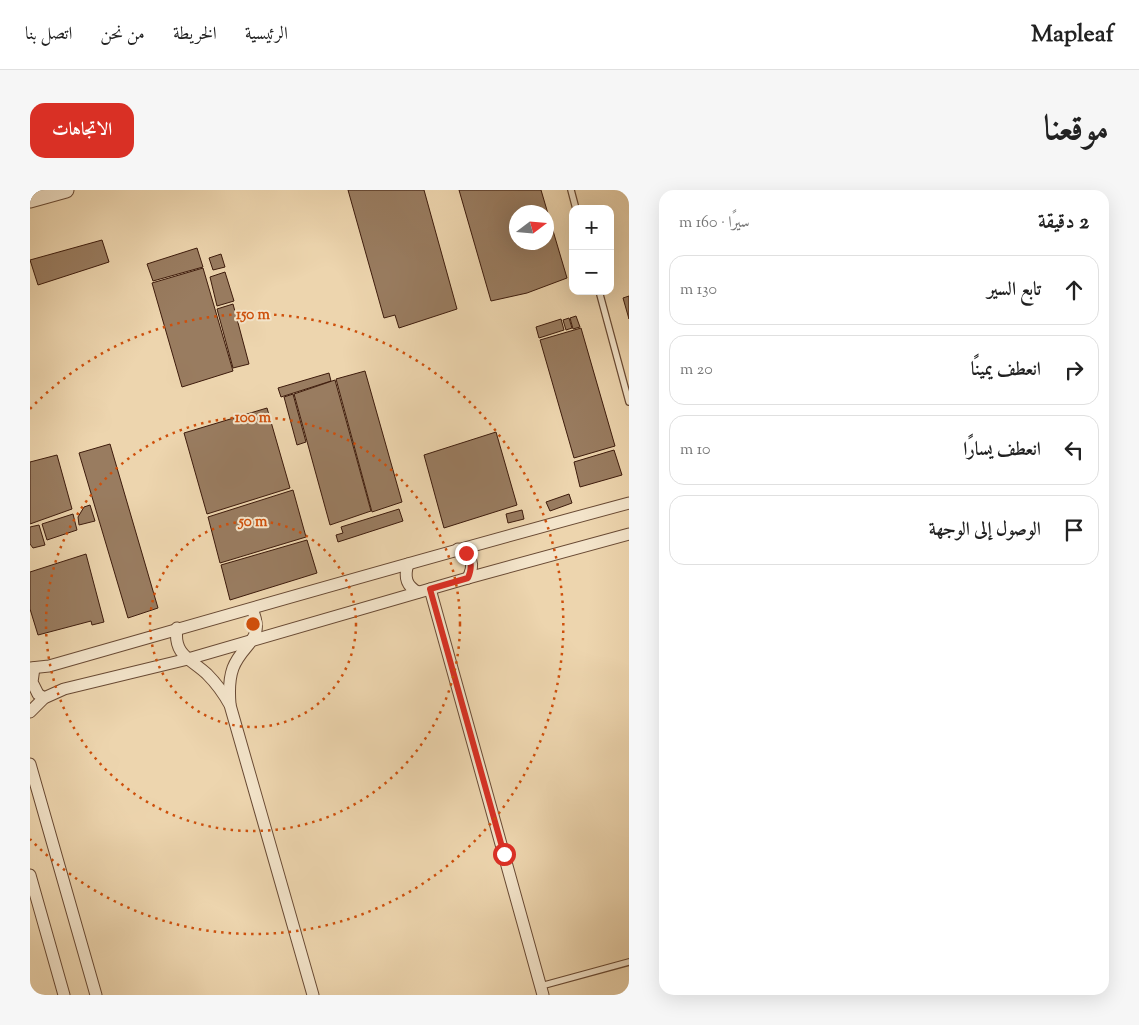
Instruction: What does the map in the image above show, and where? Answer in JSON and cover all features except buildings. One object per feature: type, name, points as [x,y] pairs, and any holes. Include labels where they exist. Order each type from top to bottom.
[{"type":"street","points":[[30,200],[66,190]]},
{"type":"street","points":[[44,698],[38,694],[32,682],[32,668],[49,666],[177,628],[252,609],[629,502]]},
{"type":"street","points":[[30,712],[44,698],[64,690],[188,660],[418,592],[629,534]]},
{"type":"street","points":[[458,549],[466,553],[471,561],[472,570],[468,578]]},
{"type":"street","points":[[408,564],[407,582],[411,589],[418,592]]},
{"type":"street","points":[[430,589],[542,990]]},
{"type":"street","points":[[252,609],[256,619],[256,630],[253,641],[237,659],[232,669],[230,705],[313,995]]},
{"type":"street","points":[[177,628],[176,635],[179,649],[188,660],[213,680],[230,705]]},
{"type":"street","points":[[30,764],[96,995]]},
{"type":"street","points":[[30,875],[64,995]]},
{"type":"lane","points":[[571,190],[575,205]]},
{"type":"lane","points":[[600,295],[629,402]]},
{"type":"lane","points":[[542,990],[629,962]]},
{"type":"route","points":[[466,553],[471,561],[472,570],[468,578],[430,589],[504,854]]}]
